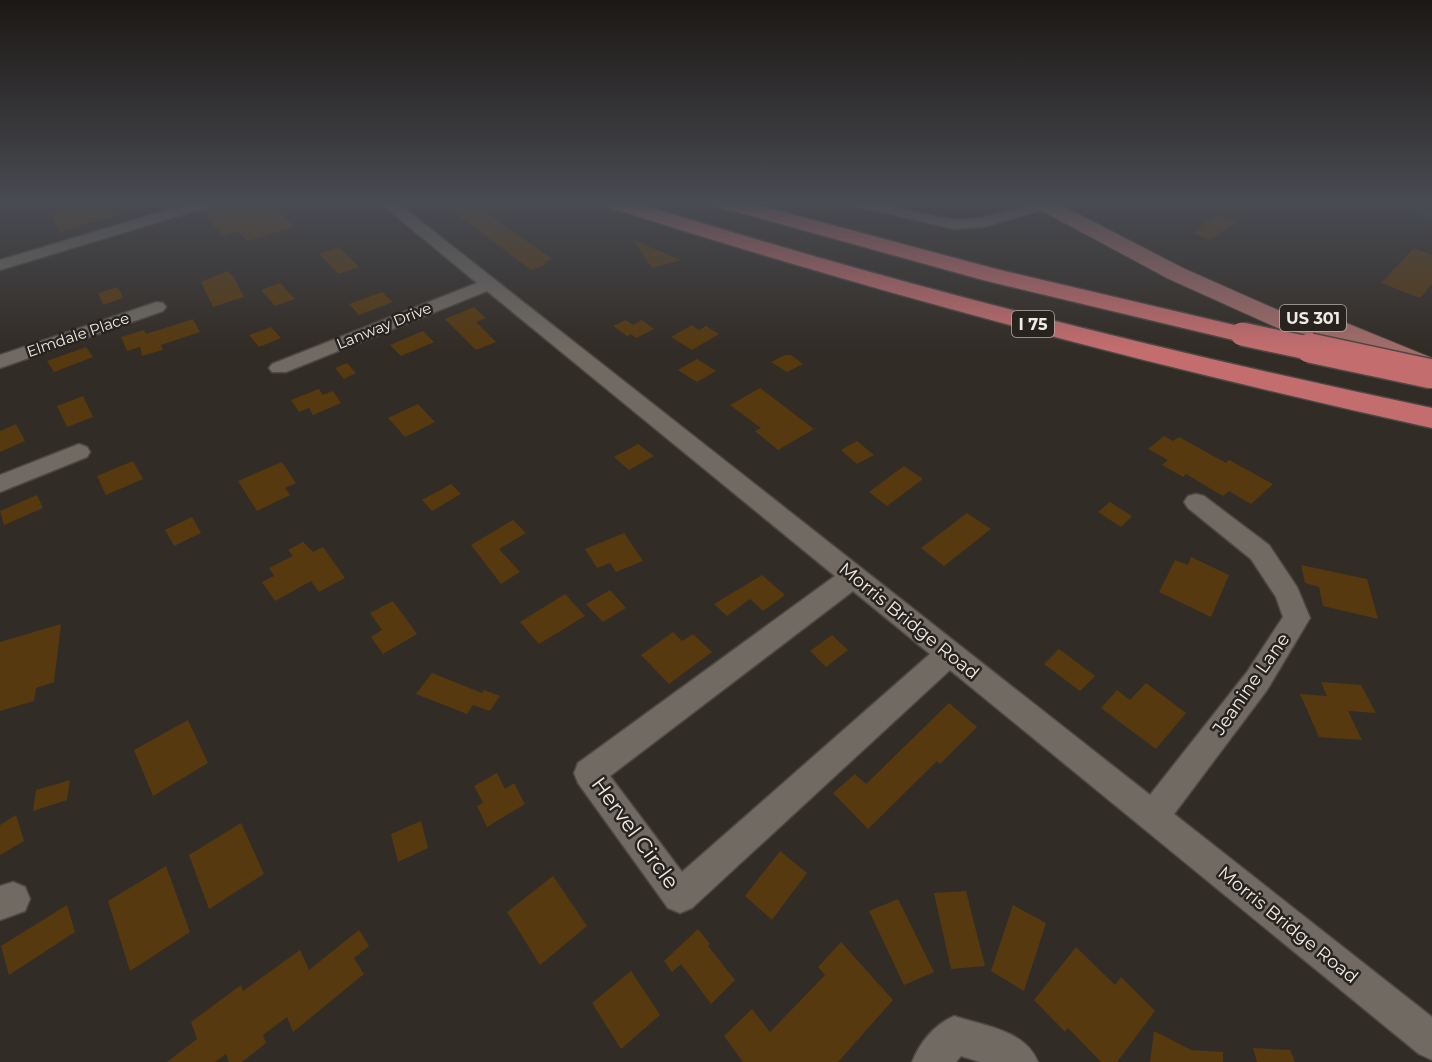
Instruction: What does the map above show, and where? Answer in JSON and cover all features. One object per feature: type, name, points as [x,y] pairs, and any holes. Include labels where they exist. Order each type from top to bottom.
[{"type":"highway","name":"I 75","points":[[768,251],[969,308],[1420,416]]},
{"type":"highway","name":"I 75","points":[[902,251],[992,275],[1242,334],[1432,374]]},
{"type":"main road","name":"US 301","points":[[1139,251],[1198,284],[1432,387]]},
{"type":"main road","name":"US 301","points":[[1161,251],[1432,367]]},
{"type":"street","points":[[0,265],[48,251]]},
{"type":"street","name":"Morris Bridge Road","points":[[449,251],[1432,1041]]},
{"type":"street","name":"Lanway Drive","points":[[279,368],[490,284]]},
{"type":"street","name":"Elmdale Place","points":[[0,362],[156,308]]},
{"type":"street","points":[[0,484],[79,452]]},
{"type":"street","name":"Jeanine Lane","points":[[1153,817],[1250,690],[1297,618],[1288,594],[1260,552],[1196,502]]},
{"type":"street","name":"Hervel Circle","points":[[854,576],[589,773],[680,896],[950,653]]},
{"type":"street","points":[[931,1062],[954,1035],[1008,1052],[1019,1062]]},
{"type":"building","points":[[329,251],[343,251],[359,267],[338,274],[319,254]]},
{"type":"building","points":[[505,251],[540,251],[552,259],[544,262],[547,264],[531,270]]},
{"type":"building","points":[[640,251],[658,251],[681,260],[652,268]]},
{"type":"building","points":[[1412,251],[1421,251],[1432,255],[1432,284],[1420,298],[1381,283]]},
{"type":"building","points":[[227,271],[233,276],[244,297],[213,307],[201,282]]},
{"type":"building","points":[[280,283],[295,299],[275,306],[261,290]]},
{"type":"building","points":[[118,287],[123,298],[103,305],[98,293]]},
{"type":"building","points":[[382,292],[393,302],[359,315],[349,304]]},
{"type":"building","points":[[474,307],[486,318],[476,322],[496,342],[476,350],[445,319]]},
{"type":"building","points":[[193,319],[200,332],[161,345],[163,350],[142,356],[140,347],[127,351],[121,337],[144,330],[146,334]]},
{"type":"building","points":[[626,320],[633,325],[642,320],[654,329],[636,338],[631,334],[627,336],[613,326]]},
{"type":"building","points":[[692,325],[699,330],[706,326],[719,334],[692,350],[671,337]]},
{"type":"building","points":[[271,327],[281,338],[259,347],[249,335]]},
{"type":"building","points":[[423,331],[434,342],[401,356],[390,345]]},
{"type":"building","points":[[86,347],[93,357],[54,372],[47,361]]},
{"type":"building","points":[[785,355],[791,355],[803,364],[787,372],[771,362]]},
{"type":"building","points":[[697,359],[716,371],[697,382],[678,370]]},
{"type":"building","points":[[347,363],[356,373],[344,379],[335,368]]},
{"type":"building","points":[[760,388],[814,429],[778,450],[755,431],[761,428],[730,405]]},
{"type":"building","points":[[319,389],[323,395],[333,391],[341,403],[313,415],[309,408],[299,412],[291,400]]},
{"type":"building","points":[[83,396],[93,417],[67,427],[57,406]]},
{"type":"building","points":[[418,404],[435,422],[405,437],[388,418]]},
{"type":"building","points":[[16,424],[25,441],[0,452],[0,431]]},
{"type":"building","points":[[1164,436],[1173,441],[1179,437],[1226,463],[1229,460],[1273,484],[1251,504],[1229,491],[1223,496],[1186,474],[1183,477],[1162,465],[1168,460],[1148,449]]},
{"type":"building","points":[[857,441],[874,455],[857,464],[841,450]]},
{"type":"building","points":[[638,444],[654,456],[629,470],[614,457]]},
{"type":"building","points":[[133,461],[143,479],[106,495],[97,476]]},
{"type":"building","points":[[282,462],[296,483],[285,488],[290,495],[257,511],[238,481]]},
{"type":"building","points":[[904,466],[923,479],[887,506],[869,492]]},
{"type":"building","points":[[451,484],[461,494],[432,511],[422,500]]},
{"type":"building","points":[[37,495],[43,508],[4,525],[0,511]]},
{"type":"building","points":[[1110,502],[1132,516],[1121,527],[1098,512]]},
{"type":"building","points":[[967,513],[991,529],[944,566],[921,548]]},
{"type":"building","points":[[192,517],[201,533],[174,546],[165,530]]},
{"type":"building","points":[[513,520],[526,533],[499,549],[520,572],[501,584],[471,545]]},
{"type":"building","points":[[624,533],[643,561],[616,572],[610,563],[597,568],[585,549]]},
{"type":"building","points":[[303,542],[313,552],[323,547],[345,578],[319,592],[311,581],[275,601],[262,582],[274,576],[269,568],[293,556],[288,550]]},
{"type":"building","points":[[1191,557],[1229,575],[1211,617],[1159,592],[1175,560],[1188,565]]},
{"type":"building","points":[[1301,565],[1367,579],[1378,619],[1323,606],[1319,587],[1305,583]]},
{"type":"building","points":[[762,575],[785,595],[763,611],[750,599],[727,616],[714,604]]},
{"type":"building","points":[[610,590],[626,608],[603,622],[586,604]]},
{"type":"building","points":[[565,594],[585,616],[539,644],[520,622]]},
{"type":"building","points":[[393,601],[417,634],[383,654],[371,637],[382,630],[370,613]]},
{"type":"building","points":[[61,624],[54,682],[36,688],[34,701],[0,711],[0,642]]},
{"type":"building","points":[[673,632],[682,641],[693,634],[712,652],[669,684],[641,655]]},
{"type":"building","points":[[832,635],[848,650],[826,667],[810,651]]},
{"type":"building","points":[[1059,649],[1095,676],[1080,691],[1044,664]]},
{"type":"building","points":[[432,673],[482,693],[484,690],[500,696],[490,711],[473,705],[467,714],[416,694]]},
{"type":"building","points":[[1321,682],[1361,685],[1376,713],[1348,711],[1362,740],[1319,737],[1300,694],[1327,696]]},
{"type":"building","points":[[1146,683],[1186,713],[1156,749],[1101,708],[1117,690],[1130,700]]},
{"type":"building","points":[[949,703],[977,727],[940,764],[937,761],[868,829],[833,793],[855,774],[866,784]]},
{"type":"building","points":[[188,720],[208,763],[153,796],[134,750]]},
{"type":"building","points":[[497,773],[505,789],[514,783],[525,804],[487,827],[477,806],[483,803],[474,786]]},
{"type":"building","points":[[70,780],[67,800],[33,811],[36,790]]},
{"type":"building","points":[[16,815],[24,841],[0,855],[0,825]]},
{"type":"building","points":[[421,821],[428,848],[398,862],[391,834]]},
{"type":"building","points":[[241,823],[264,874],[209,909],[189,855]]},
{"type":"building","points":[[780,851],[807,873],[772,920],[745,896]]},
{"type":"building","points":[[166,866],[190,932],[130,971],[108,901]]},
{"type":"building","points":[[553,876],[587,926],[540,965],[507,912]]},
{"type":"building","points":[[966,891],[985,966],[951,969],[934,893]]},
{"type":"building","points":[[898,899],[934,972],[904,985],[869,911]]},
{"type":"building","points":[[67,905],[75,932],[9,975],[1,946]]},
{"type":"building","points":[[1013,905],[1046,923],[1024,991],[991,971]]},
{"type":"building","points":[[698,929],[710,944],[708,946],[735,980],[711,1004],[681,964],[672,972],[664,961]]},
{"type":"building","points":[[359,930],[369,946],[354,958],[364,974],[293,1032],[287,1017],[263,1035],[266,1043],[242,1062],[229,1062],[226,1054],[215,1062],[167,1062],[197,1039],[191,1022],[241,985],[243,991],[300,950],[309,970]]},
{"type":"building","points":[[841,942],[893,1000],[838,1062],[743,1062],[724,1036],[752,1009],[770,1032],[825,975],[818,967]]},
{"type":"building","points":[[1076,947],[1115,985],[1121,977],[1155,1011],[1117,1062],[1101,1062],[1068,1028],[1065,1032],[1034,1000]]},
{"type":"building","points":[[631,971],[660,1015],[621,1049],[592,1003]]},
{"type":"building","points":[[1154,1031],[1191,1050],[1223,1052],[1223,1062],[1150,1062]]},
{"type":"building","points":[[1253,1048],[1290,1050],[1295,1062],[1257,1062]]}]
